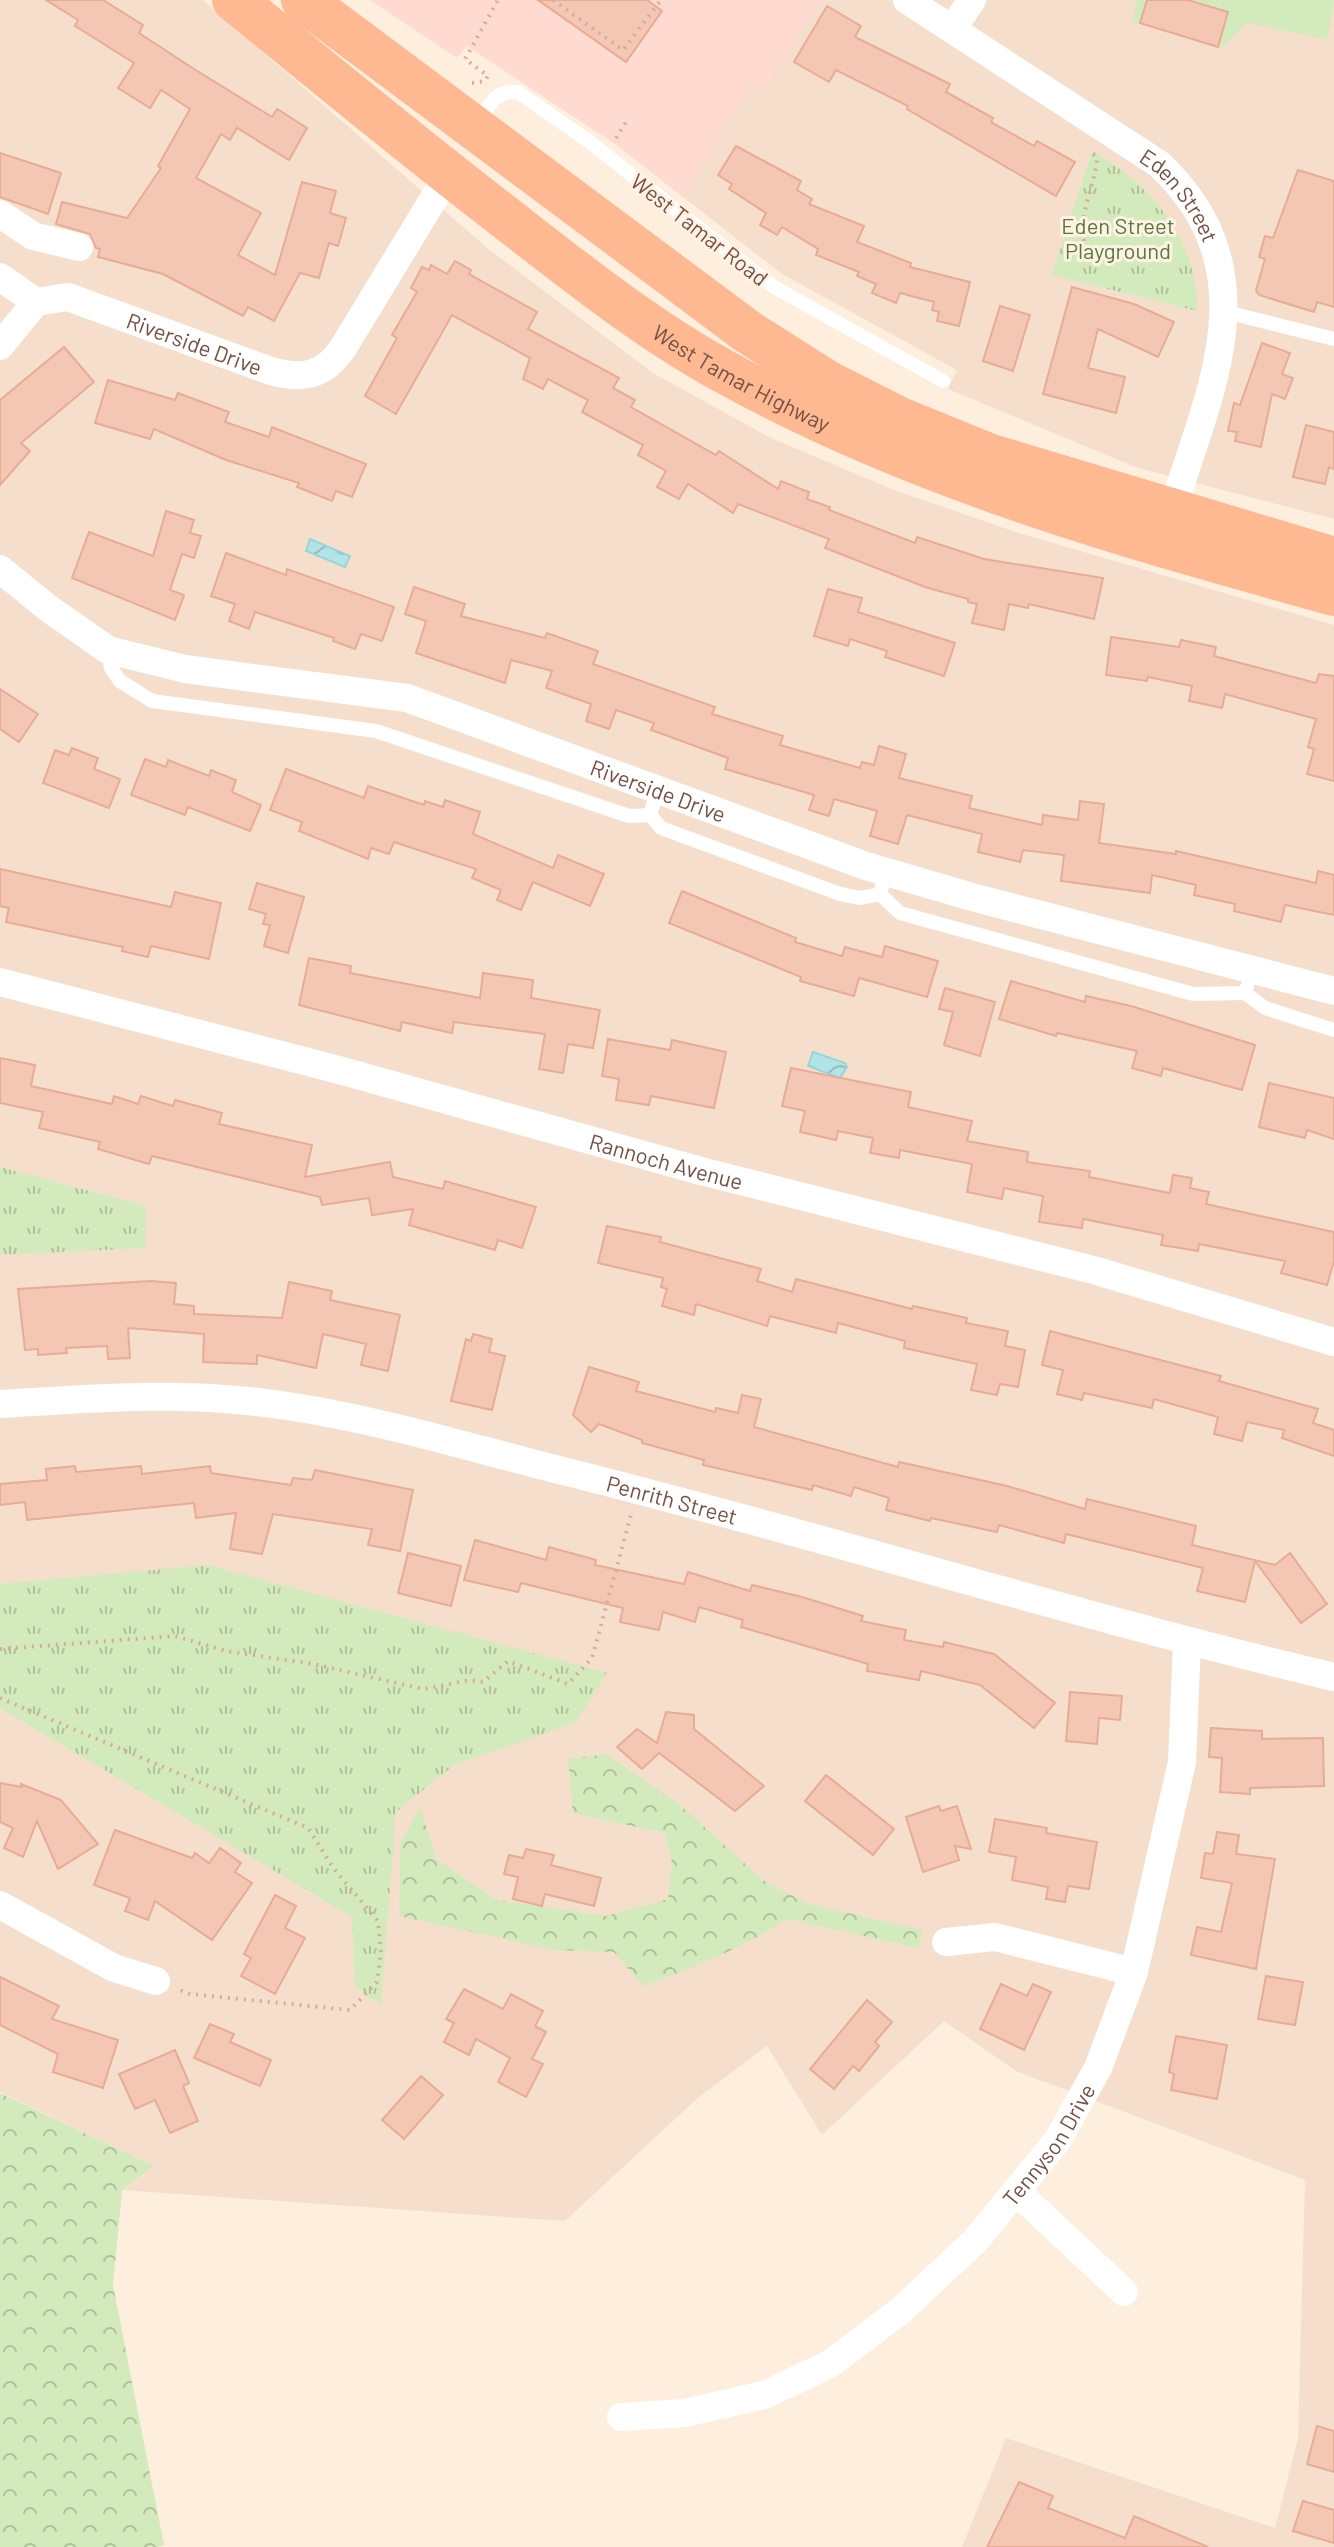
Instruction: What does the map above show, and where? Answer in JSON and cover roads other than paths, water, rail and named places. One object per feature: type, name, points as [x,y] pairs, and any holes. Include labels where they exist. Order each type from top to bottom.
[{"type":"highway","name":"West Tamar Highway","points":[[234,0],[448,175],[659,332],[723,371],[812,418],[914,463],[1041,508],[1334,594]]},
{"type":"highway","name":"West Tamar Highway","points":[[303,0],[477,126],[748,332],[827,382],[902,420],[988,455],[1334,559]]},
{"type":"highway","points":[[448,175],[477,126]]},
{"type":"street","name":"Eden Street","points":[[907,0],[1133,145],[1177,181],[1201,215],[1214,248],[1226,312],[1221,346],[1172,511]]},
{"type":"street","points":[[952,29],[972,0]]},
{"type":"street","name":"Riverside Drive","points":[[36,302],[68,297],[271,371],[300,377],[314,375],[326,368],[343,348],[448,175]]},
{"type":"street","points":[[0,214],[33,236],[79,247]]},
{"type":"street","points":[[0,277],[36,302],[0,346]]},
{"type":"street","name":"Riverside Drive","points":[[0,569],[108,650],[185,669],[407,698],[654,802],[883,883],[1248,981],[1334,991]]},
{"type":"street","name":"Rannoch Avenue","points":[[0,982],[354,1074],[716,1175],[1097,1271],[1334,1342]]},
{"type":"street","name":"Penrith Street","points":[[0,1404],[244,1400],[324,1410],[638,1490],[1187,1643],[1334,1677]]},
{"type":"street","name":"Tennyson Drive","points":[[621,2417],[685,2413],[764,2395],[830,2364],[922,2291],[975,2241],[1057,2141],[1098,2068],[1134,1972],[1182,1762],[1187,1643]]},
{"type":"street","points":[[0,1905],[114,1968],[156,1981]]},
{"type":"street","points":[[946,1942],[995,1937],[1134,1972]]},
{"type":"street","points":[[1016,2191],[1124,2292]]},
{"type":"lane","name":"West Tamar Road","points":[[477,126],[489,103],[508,91],[518,92],[587,140],[774,287],[943,381]]},
{"type":"lane","points":[[1226,312],[1334,339]]},
{"type":"lane","points":[[108,650],[111,668],[120,681],[152,701],[376,731],[629,816],[654,802]]},
{"type":"lane","points":[[883,883],[900,913],[1193,994],[1248,981],[1265,1008],[1334,1030]]},
{"type":"water","points":[[310,539],[350,556],[345,567],[306,551]]},
{"type":"water","points":[[813,1052],[845,1063],[847,1067],[840,1078],[808,1066]]},
{"type":"park label","name":"Eden Street Playground","points":[[1118,238]]}]
